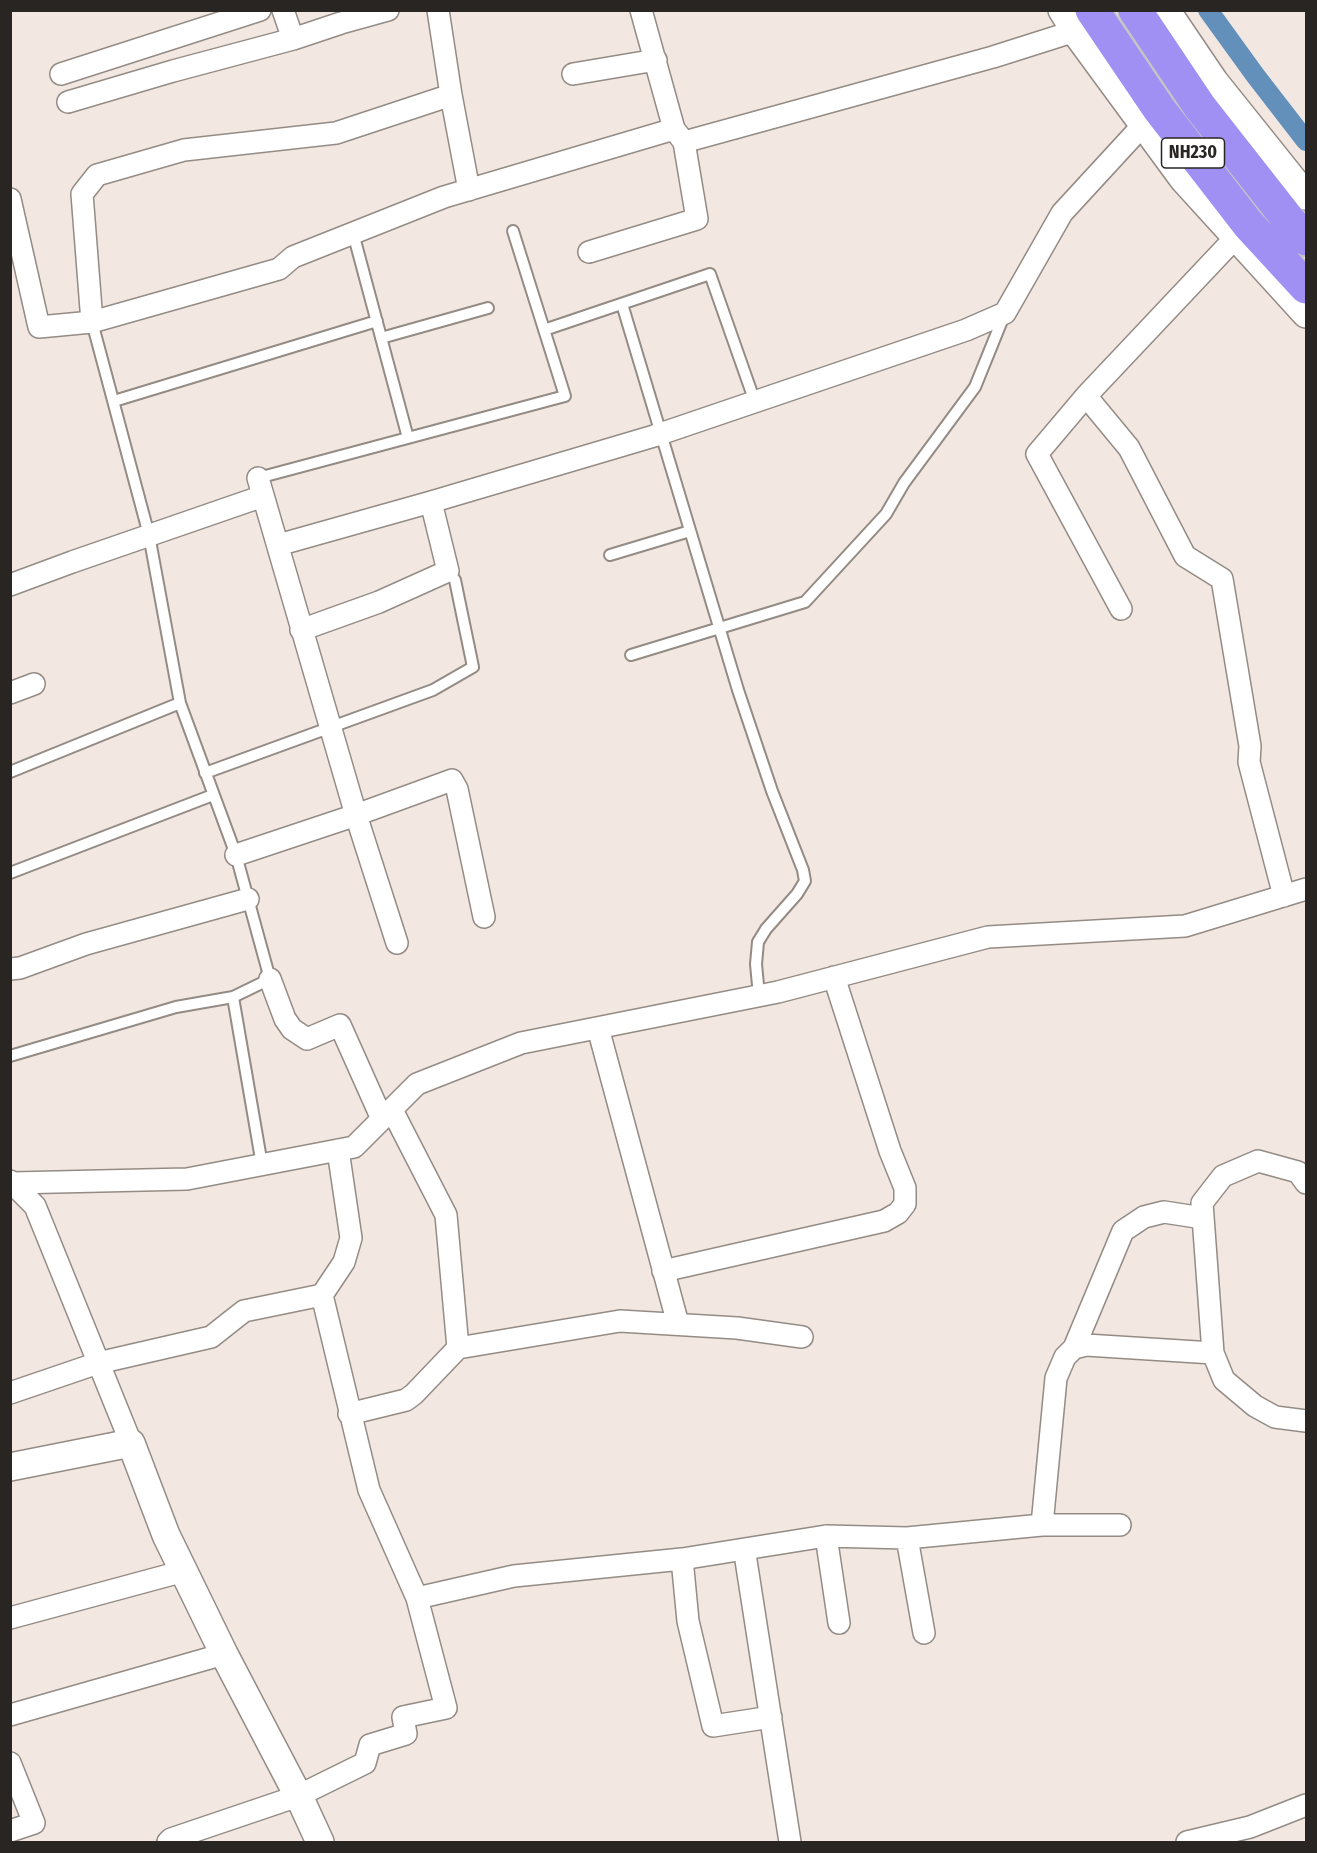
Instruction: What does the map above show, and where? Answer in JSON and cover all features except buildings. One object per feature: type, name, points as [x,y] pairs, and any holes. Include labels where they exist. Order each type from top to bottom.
[{"type":"highway","name":"NH230","points":[[1135,10],[1200,106],[1306,239]]},
{"type":"highway","name":"NH230","points":[[1076,17],[1159,109],[1248,224],[1306,287]]},
{"type":"street","points":[[61,74],[260,10]]},
{"type":"street","points":[[283,10],[293,39]]},
{"type":"street","points":[[68,102],[388,10]]},
{"type":"street","points":[[438,10],[469,190]]},
{"type":"street","points":[[589,252],[697,219],[679,135],[641,10]]},
{"type":"street","points":[[1166,10],[1214,81],[1306,196]]},
{"type":"street","points":[[10,199],[39,327],[92,322],[279,269],[293,257],[444,197],[679,135],[993,57],[1076,17],[1143,125],[1184,180],[1306,314]]},
{"type":"street","points":[[573,74],[656,60]]},
{"type":"street","points":[[92,322],[81,194],[96,175],[183,150],[336,133],[451,95]]},
{"type":"street","points":[[278,545],[661,433],[966,330],[1005,313],[1062,213],[1143,125]]},
{"type":"street","points":[[1121,609],[1037,454],[1086,396],[1236,237]]},
{"type":"street","points":[[1086,396],[1129,448],[1185,556],[1222,579],[1250,746],[1249,762],[1284,896]]},
{"type":"street","points":[[10,585],[149,535],[261,487],[356,815],[397,943]]},
{"type":"street","points":[[301,630],[379,602],[448,571],[431,502]]},
{"type":"street","points":[[10,693],[34,684]]},
{"type":"street","points":[[236,855],[452,780],[457,789],[484,917]]},
{"type":"street","points":[[12,1182],[187,1179],[354,1147],[417,1084],[521,1043],[759,996],[988,936],[1185,926],[1306,889]]},
{"type":"street","points":[[10,969],[20,968],[86,944],[248,899]]},
{"type":"street","points":[[663,1271],[884,1221],[898,1213],[904,1204],[905,1188],[890,1151],[834,977]]},
{"type":"street","points":[[270,979],[285,1018],[292,1029],[307,1039],[340,1025],[387,1115],[446,1215],[458,1348]]},
{"type":"street","points":[[598,1028],[678,1324]]},
{"type":"street","points":[[10,1393],[98,1363],[211,1337],[244,1311],[322,1295],[344,1262],[351,1238],[338,1150]]},
{"type":"street","points":[[1306,1183],[1298,1172],[1258,1161],[1223,1176],[1202,1203],[1213,1353],[1224,1380],[1255,1406],[1275,1417],[1306,1421]]},
{"type":"street","points":[[12,1182],[35,1206],[166,1535],[320,1842]]},
{"type":"street","points":[[1042,1525],[1056,1378],[1065,1357],[1074,1348],[1123,1232],[1144,1217],[1164,1212],[1203,1218]]},
{"type":"street","points":[[168,1842],[171,1839],[298,1796],[365,1763],[370,1745],[406,1734],[403,1717],[446,1708],[417,1598],[369,1490],[322,1295]]},
{"type":"street","points":[[349,1414],[406,1400],[458,1348],[620,1321],[737,1328],[802,1337]]},
{"type":"street","points":[[1074,1348],[1086,1345],[1213,1353]]},
{"type":"street","points":[[10,1467],[131,1443]]},
{"type":"street","points":[[417,1598],[514,1576],[682,1559],[825,1536],[907,1538],[1042,1525],[1120,1525]]},
{"type":"street","points":[[825,1536],[839,1623]]},
{"type":"street","points":[[907,1538],[924,1633]]},
{"type":"street","points":[[745,1554],[790,1842]]},
{"type":"street","points":[[682,1559],[688,1621],[713,1726],[771,1717]]},
{"type":"street","points":[[10,1618],[184,1571]]},
{"type":"street","points":[[10,1715],[224,1654]]},
{"type":"street","points":[[10,1763],[34,1823],[10,1831]]},
{"type":"street","points":[[1186,1842],[1250,1827],[1306,1805]]},
{"type":"lane","points":[[261,487],[408,438],[565,396],[513,231]]},
{"type":"lane","points":[[352,233],[408,438]]},
{"type":"lane","points":[[544,330],[710,274],[755,402]]},
{"type":"lane","points":[[622,304],[719,628],[772,791],[803,870],[805,881],[758,942],[756,964],[759,996]]},
{"type":"lane","points":[[381,338],[488,308]]},
{"type":"lane","points":[[631,655],[806,602],[886,514],[904,483],[975,387],[1005,313]]},
{"type":"lane","points":[[114,401],[377,321]]},
{"type":"lane","points":[[10,1056],[176,1007],[233,997],[270,979],[236,855],[180,703],[149,535],[92,322]]},
{"type":"lane","points":[[610,555],[690,531]]},
{"type":"lane","points":[[205,773],[433,690],[473,667],[455,580],[448,571]]},
{"type":"lane","points":[[10,772],[180,703]]},
{"type":"lane","points":[[10,873],[213,795]]},
{"type":"lane","points":[[233,997],[262,1165]]},
{"type":"waterway","points":[[1208,10],[1306,141]]}]
